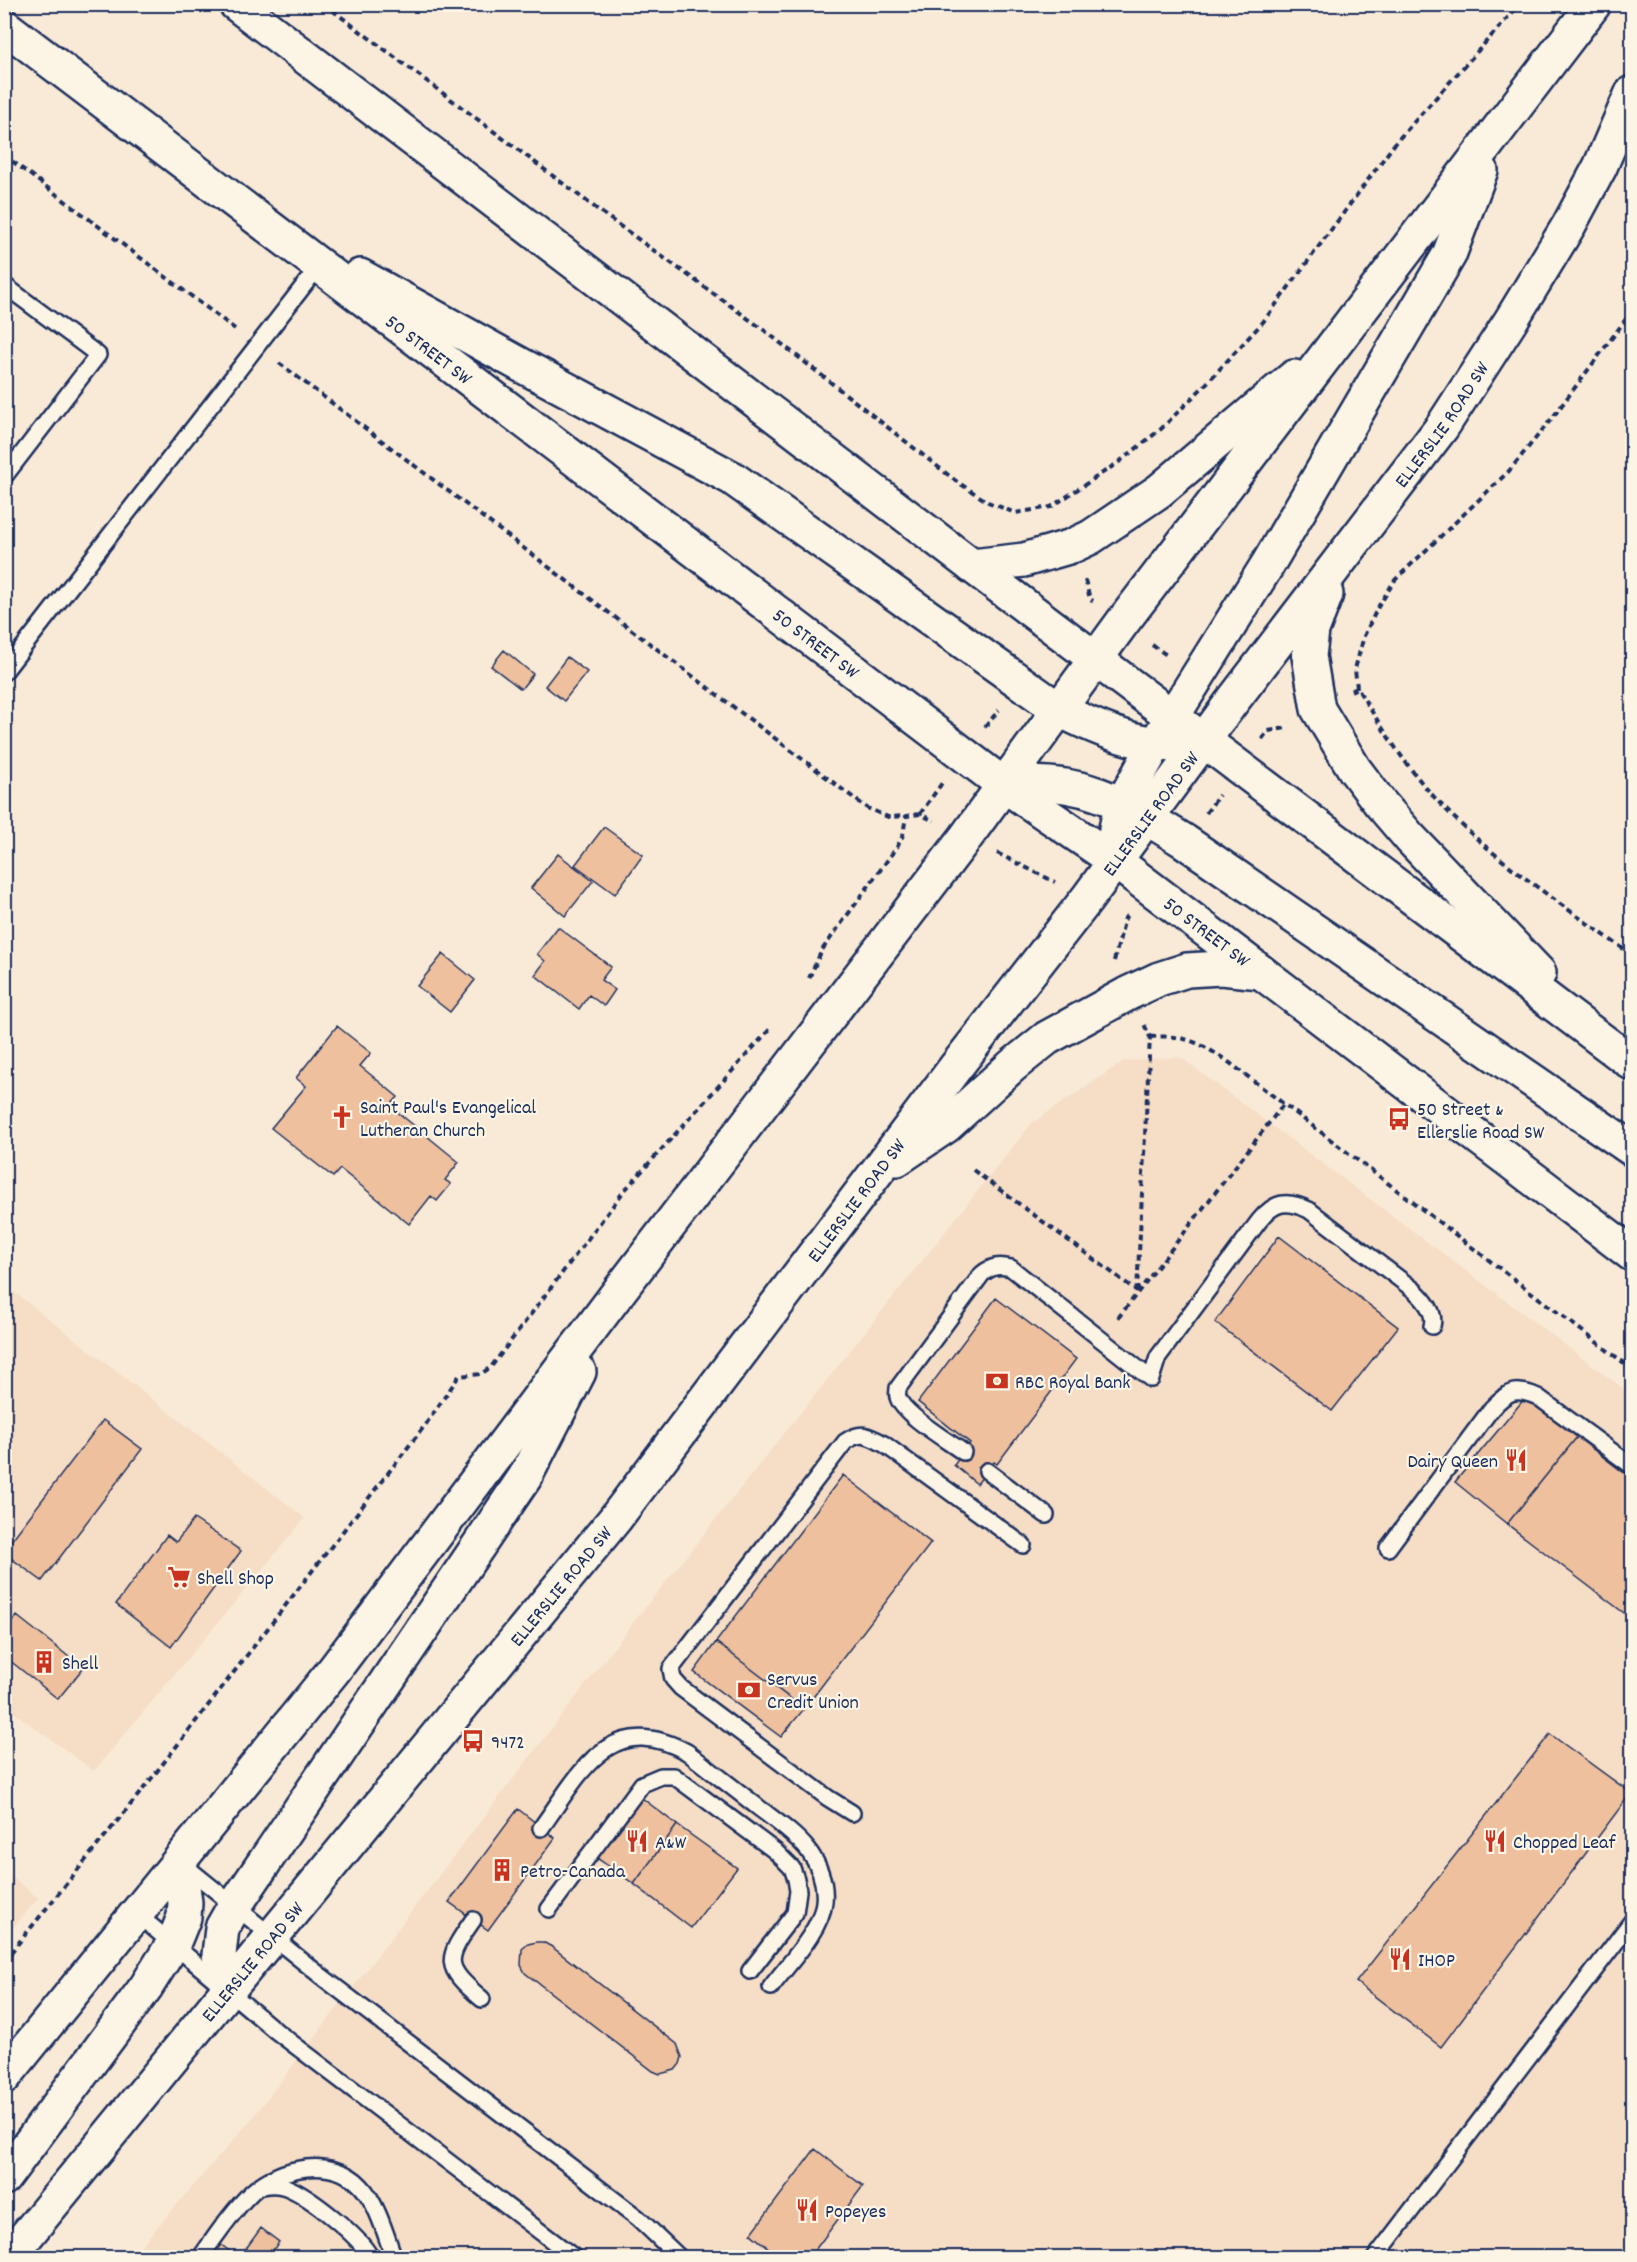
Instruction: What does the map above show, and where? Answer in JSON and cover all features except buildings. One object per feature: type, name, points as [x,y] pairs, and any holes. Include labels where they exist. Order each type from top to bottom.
[{"type":"main road","points":[[236,4],[1096,659],[1165,731]]},
{"type":"main road","points":[[4,2077],[334,1670],[620,1290],[966,837],[1058,709],[1594,4]]},
{"type":"main road","name":"50 STREET SW","points":[[4,26],[1004,785],[1115,861],[1632,1254]]},
{"type":"main road","name":"ELLERSLIE ROAD SW","points":[[1135,811],[1205,740],[1442,427],[1569,225],[1595,177],[1632,93]]},
{"type":"main road","points":[[1115,861],[1116,828],[1135,811],[1165,731],[1274,554],[1449,255],[1495,134]]},
{"type":"main road","points":[[262,221],[521,365],[732,478],[1058,709],[1088,725],[1115,734],[1165,731],[1205,740],[1632,1063]]},
{"type":"main road","points":[[972,566],[1024,560],[1072,546],[1091,537],[1159,491],[1343,336]]},
{"type":"main road","points":[[1341,561],[1312,630],[1309,656],[1318,709],[1355,770],[1410,838],[1607,1043]]},
{"type":"main road","points":[[1004,785],[1027,782],[1070,787],[1094,792],[1135,811],[1184,841],[1632,1149]]},
{"type":"main road","name":"ELLERSLIE ROAD SW","points":[[8,2258],[615,1519],[873,1175],[1115,861]]},
{"type":"main road","points":[[873,1175],[946,1126],[1012,1066],[1047,1038],[1129,993],[1188,970],[1221,968],[1261,972]]},
{"type":"main road","points":[[228,1990],[219,1955],[222,1928],[525,1477],[620,1290]]},
{"type":"main road","points":[[4,2178],[146,1987],[173,1944],[184,1917],[185,1903],[180,1862]]},
{"type":"lane","points":[[4,672],[319,266]]},
{"type":"lane","points":[[4,285],[98,355],[4,477]]},
{"type":"lane","points":[[963,1452],[910,1413],[897,1396],[898,1388],[981,1274],[990,1267],[1001,1265],[1011,1268],[1151,1379],[1158,1357],[1266,1212],[1281,1204],[1299,1206],[1309,1210],[1414,1290],[1429,1307],[1434,1320],[1432,1326]]},
{"type":"lane","points":[[1388,1548],[1492,1408],[1504,1396],[1515,1391],[1526,1391],[1538,1396],[1632,1466]]},
{"type":"lane","points":[[852,1813],[828,1798],[681,1688],[673,1679],[671,1669],[845,1442],[855,1435],[870,1436],[884,1444],[1023,1545]]},
{"type":"lane","points":[[987,1471],[1046,1515]]},
{"type":"lane","points":[[541,1828],[592,1759],[617,1741],[646,1738],[674,1745],[687,1752],[784,1827],[808,1851],[819,1868],[824,1902],[820,1915],[809,1936],[771,1987]]},
{"type":"lane","points":[[549,1909],[642,1784],[661,1776],[674,1776],[775,1851],[792,1868],[798,1891],[795,1913],[750,1971]]},
{"type":"lane","points":[[180,1862],[272,1937],[638,2218],[680,2258]]},
{"type":"lane","points":[[137,1914],[276,2031],[575,2258]]},
{"type":"lane","points":[[473,1920],[454,1947],[453,1965],[461,1981],[482,1999]]},
{"type":"lane","points":[[1375,2258],[1632,1921]]},
{"type":"lane","points":[[200,2258],[235,2211],[259,2186],[287,2173],[313,2167],[330,2168],[343,2173],[362,2187],[370,2199],[394,2258]]},
{"type":"lane","points":[[259,2186],[273,2184],[295,2192],[350,2231],[366,2248],[371,2258]]},
{"type":"path","points":[[324,4],[612,221],[764,330],[956,481],[988,502],[1015,513],[1051,507],[1119,462],[1161,429],[1205,385],[1263,322],[1396,142],[1520,4]]},
{"type":"path","points":[[4,155],[232,327]]},
{"type":"path","points":[[1632,311],[1553,417],[1509,471],[1469,512],[1395,580],[1364,636],[1355,669],[1357,688],[1389,738],[1435,799],[1482,844],[1632,955]]},
{"type":"path","points":[[278,362],[867,808],[888,817],[920,814],[1125,918],[1113,963]]},
{"type":"path","points":[[1347,693],[1357,688]]},
{"type":"path","points":[[807,983],[822,950],[897,847],[903,836],[906,816]]},
{"type":"path","points":[[4,1961],[148,1783],[426,1424],[459,1376],[481,1374],[491,1367],[624,1191],[775,1023]]},
{"type":"path","points":[[1137,1292],[1150,1037],[1181,1036],[1209,1049],[1632,1369]]},
{"type":"path","points":[[1101,1340],[1283,1105]]},
{"type":"path","points":[[973,1170],[1137,1292]]},
{"type":"shaded area","points":[[1180,1057],[1632,1395],[1632,2257],[130,2258],[251,2120],[636,1619],[1032,1123],[1124,1061]]},
{"type":"shaded area","points":[[4,1284],[305,1518],[94,1771],[5,1706]]},
{"type":"shaded area","points":[[5,1871],[38,1898],[5,1938]]},
{"type":"place","name":"Saint Paul's Evangelical Lutheran Church","points":[[342,1117]]},
{"type":"place","name":"50 Street & Ellerslie Road SW","points":[[1399,1119]]},
{"type":"place","name":"RBC Royal Bank","points":[[997,1381]]},
{"type":"place","name":"Dairy Queen","points":[[1516,1460]]},
{"type":"place","name":"Shell Shop","points":[[179,1577]]},
{"type":"place","name":"Shell","points":[[44,1662]]},
{"type":"place","name":"Servus Credit Union","points":[[749,1690]]},
{"type":"place","name":"9472","points":[[473,1741]]},
{"type":"place","name":"A&W","points":[[637,1841]]},
{"type":"place","name":"Chopped Leaf","points":[[1495,1841]]},
{"type":"place","name":"Petro-Canada","points":[[502,1870]]},
{"type":"place","name":"IHOP","points":[[1400,1959]]},
{"type":"place","name":"Popeyes","points":[[807,2210]]}]
